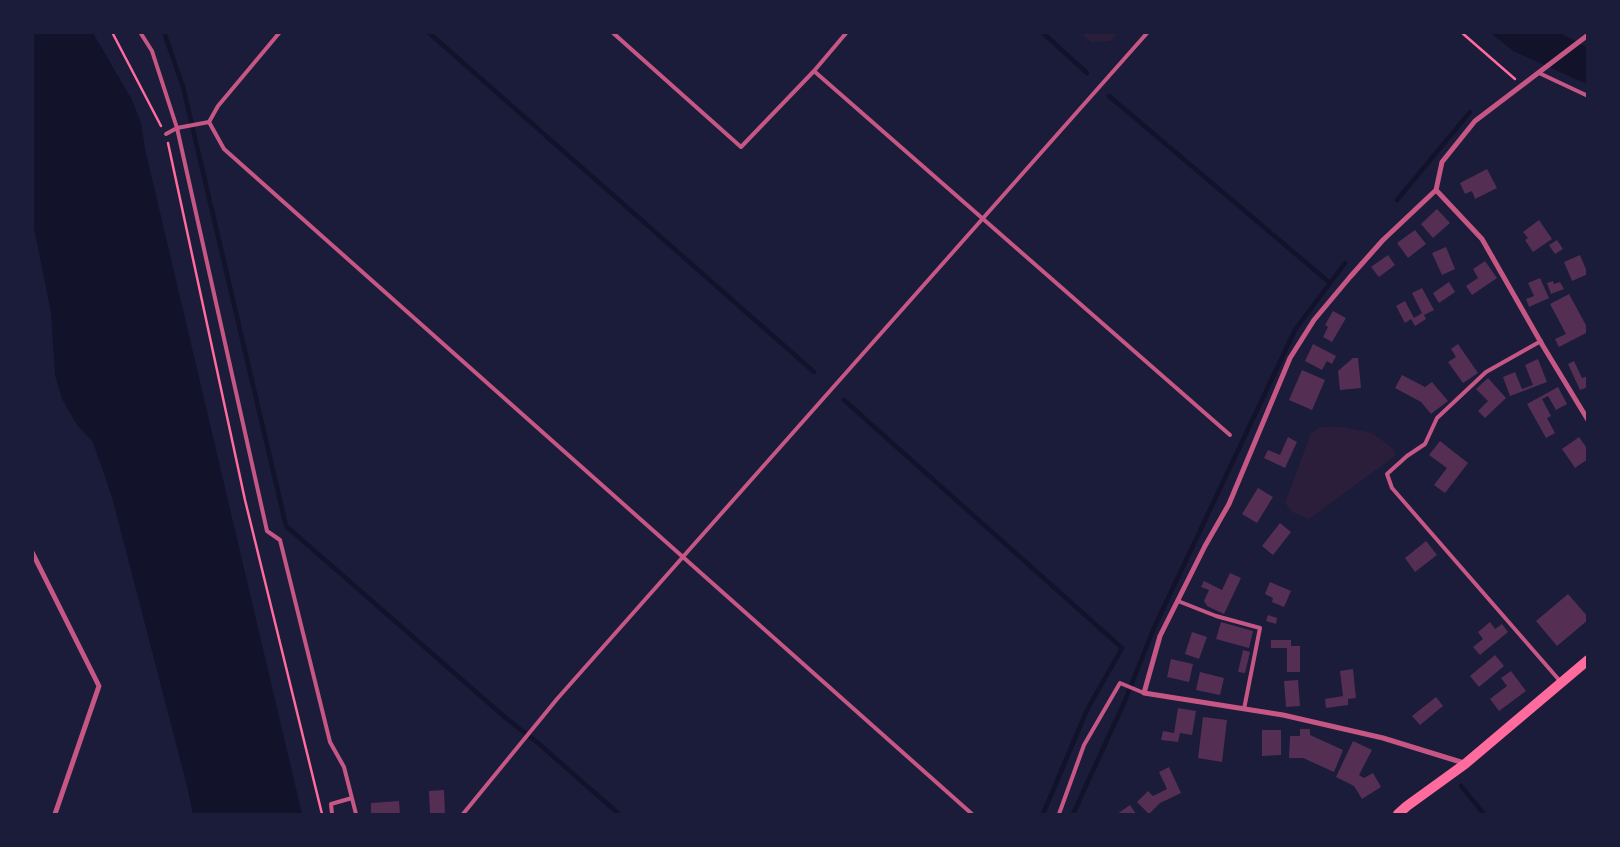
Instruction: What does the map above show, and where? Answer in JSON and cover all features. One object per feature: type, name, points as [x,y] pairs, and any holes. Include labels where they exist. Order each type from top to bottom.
[{"type":"main road","points":[[1398,814],[1465,764],[1588,660]]},
{"type":"street","points":[[1465,764],[1383,738],[1283,715],[1144,693],[1160,636],[1205,546],[1229,504],[1290,358],[1314,320],[1383,240],[1436,190],[1442,162],[1475,121],[1587,34]]},
{"type":"street","points":[[1436,190],[1482,239],[1588,420]]},
{"type":"street","points":[[32,552],[99,686],[55,814]]},
{"type":"lane","points":[[140,32],[152,51],[178,128],[267,531],[280,540],[330,742],[344,767],[356,814]]},
{"type":"lane","points":[[166,134],[178,128],[209,122],[218,106],[280,32]]},
{"type":"lane","points":[[612,32],[741,147],[814,72],[848,32]]},
{"type":"lane","points":[[463,814],[543,715],[1148,32]]},
{"type":"lane","points":[[814,72],[1230,435]]},
{"type":"lane","points":[[1539,73],[1588,96]]},
{"type":"lane","points":[[209,122],[224,149],[972,814]]},
{"type":"lane","points":[[1541,341],[1486,372],[1437,418],[1425,444],[1407,456],[1387,474],[1392,488],[1561,683]]},
{"type":"lane","points":[[1178,601],[1216,616],[1260,628],[1244,709]]},
{"type":"lane","points":[[1059,814],[1084,745],[1120,684],[1144,693]]},
{"type":"lane","points":[[332,814],[331,804],[352,798]]},
{"type":"path","points":[[112,32],[166,134],[245,500],[322,814]]},
{"type":"path","points":[[1461,32],[1522,85]]},
{"type":"shaded area","points":[[32,33],[93,33],[132,100],[141,123],[145,149],[302,814],[193,814],[112,497],[93,442],[77,425],[62,399],[55,375],[51,313],[33,223]]},
{"type":"shaded area","points":[[1081,33],[1118,33],[1110,41],[1091,42]]},
{"type":"shaded area","points":[[1491,33],[1560,33],[1587,47],[1587,84],[1513,51]]},
{"type":"shaded area","points":[[1321,427],[1343,427],[1372,433],[1394,449],[1395,456],[1309,519],[1292,512],[1285,503],[1311,433]]},
{"type":"building","points":[[1487,169],[1497,188],[1475,199],[1472,191],[1465,194],[1460,183]]},
{"type":"building","points":[[1437,209],[1450,223],[1433,238],[1421,224]]},
{"type":"building","points":[[1539,220],[1552,239],[1533,252],[1525,240],[1528,238],[1523,232]]},
{"type":"building","points":[[1415,230],[1426,244],[1408,258],[1397,243]]},
{"type":"building","points":[[1557,240],[1563,249],[1555,254],[1549,245]]},
{"type":"building","points":[[1446,247],[1455,269],[1442,275],[1432,253]]},
{"type":"building","points":[[1388,255],[1395,265],[1379,277],[1371,267]]},
{"type":"building","points":[[1580,255],[1588,274],[1572,281],[1564,262]]},
{"type":"building","points":[[1485,261],[1497,278],[1472,295],[1466,286],[1478,278],[1473,269]]},
{"type":"building","points":[[1540,278],[1549,298],[1529,307],[1526,299],[1534,296],[1528,283]]},
{"type":"building","points":[[1553,281],[1554,284],[1560,282],[1564,289],[1551,294],[1547,283]]},
{"type":"building","points":[[1449,282],[1455,292],[1439,303],[1433,293]]},
{"type":"building","points":[[1422,288],[1434,310],[1424,315],[1426,319],[1415,326],[1411,319],[1405,323],[1396,306],[1405,301],[1414,318],[1422,313],[1412,293]]},
{"type":"building","points":[[1569,294],[1588,332],[1559,347],[1555,339],[1566,334],[1550,304]]},
{"type":"building","points":[[1333,311],[1346,318],[1332,342],[1323,337],[1328,327],[1325,325]]},
{"type":"building","points":[[1313,344],[1336,356],[1332,364],[1327,361],[1322,370],[1305,361]]},
{"type":"building","points":[[1458,344],[1478,373],[1463,383],[1448,362],[1456,357],[1451,349]]},
{"type":"building","points":[[1353,358],[1358,358],[1361,388],[1340,390],[1338,371]]},
{"type":"building","points":[[1538,359],[1547,382],[1510,396],[1503,377],[1515,372],[1522,389],[1533,385],[1525,365]]},
{"type":"building","points":[[1574,361],[1582,378],[1588,376],[1588,387],[1580,390],[1568,364]]},
{"type":"building","points":[[1302,370],[1325,380],[1312,410],[1289,400]]},
{"type":"building","points":[[1402,375],[1425,387],[1432,382],[1448,401],[1431,414],[1421,402],[1395,388]]},
{"type":"building","points":[[1488,378],[1506,398],[1485,418],[1478,411],[1488,401],[1476,389]]},
{"type":"building","points":[[1558,387],[1567,404],[1556,410],[1548,396],[1542,399],[1551,416],[1547,418],[1555,433],[1546,438],[1527,404]]},
{"type":"building","points":[[1288,437],[1297,442],[1285,468],[1264,458],[1268,450],[1280,455]]},
{"type":"building","points":[[1579,437],[1588,450],[1588,459],[1575,468],[1562,449]]},
{"type":"building","points":[[1440,441],[1468,463],[1445,493],[1434,485],[1447,468],[1429,455]]},
{"type":"building","points":[[1258,488],[1273,497],[1257,523],[1242,514]]},
{"type":"building","points":[[1280,523],[1291,532],[1273,555],[1262,546]]},
{"type":"building","points":[[1426,541],[1437,555],[1415,572],[1405,558]]},
{"type":"building","points":[[1230,573],[1241,578],[1224,614],[1207,606],[1204,601],[1209,590],[1201,587],[1204,581],[1222,590]]},
{"type":"building","points":[[1270,582],[1291,591],[1284,607],[1272,602],[1273,598],[1265,594]]},
{"type":"building","points":[[1568,594],[1588,617],[1588,620],[1557,646],[1536,621]]},
{"type":"building","points":[[1268,615],[1277,618],[1276,624],[1266,621]]},
{"type":"building","points":[[1221,622],[1253,631],[1249,648],[1216,639]]},
{"type":"building","points":[[1490,622],[1495,629],[1502,624],[1508,632],[1480,655],[1473,647],[1483,639],[1478,632]]},
{"type":"building","points":[[1192,632],[1207,637],[1199,659],[1185,654]]},
{"type":"building","points":[[1271,640],[1291,640],[1291,646],[1300,646],[1300,672],[1287,672],[1287,648],[1271,648]]},
{"type":"building","points":[[1243,650],[1250,652],[1245,673],[1238,672]]},
{"type":"building","points":[[1495,655],[1504,666],[1479,687],[1470,676]]},
{"type":"building","points":[[1171,659],[1193,664],[1189,682],[1167,677]]},
{"type":"building","points":[[1353,669],[1356,698],[1348,699],[1348,705],[1326,708],[1325,699],[1343,696],[1340,671]]},
{"type":"building","points":[[1511,671],[1526,691],[1499,711],[1490,699],[1507,686],[1501,678]]},
{"type":"building","points":[[1200,672],[1224,678],[1220,695],[1196,690]]},
{"type":"building","points":[[1298,680],[1300,706],[1286,707],[1284,681]]},
{"type":"building","points":[[1436,697],[1443,706],[1420,725],[1412,716]]},
{"type":"building","points":[[1178,708],[1196,711],[1192,735],[1180,733],[1178,742],[1161,740],[1163,731],[1174,733]]},
{"type":"building","points":[[1203,717],[1227,720],[1222,762],[1198,758]]},
{"type":"building","points":[[1300,729],[1310,729],[1310,735],[1343,750],[1334,772],[1303,758],[1289,758],[1290,736],[1300,736]]},
{"type":"building","points":[[1262,730],[1281,730],[1281,755],[1262,756]]},
{"type":"building","points":[[1353,741],[1372,750],[1359,775],[1364,778],[1373,773],[1381,787],[1362,799],[1354,786],[1336,777]]},
{"type":"building","points":[[1169,767],[1181,793],[1160,803],[1149,814],[1137,802],[1148,791],[1153,796],[1167,789],[1159,772]]},
{"type":"building","points":[[444,790],[445,814],[422,814],[430,813],[429,791]]},
{"type":"building","points":[[399,801],[400,814],[371,814],[371,803]]},
{"type":"building","points":[[1130,805],[1136,814],[1117,814]]},
{"type":"waterway","points":[[164,32],[183,87],[286,526],[619,814]]},
{"type":"waterway","points":[[428,32],[814,372]]},
{"type":"waterway","points":[[1042,32],[1087,73]]},
{"type":"waterway","points":[[1109,96],[1330,283]]},
{"type":"waterway","points":[[1397,200],[1470,112]]},
{"type":"waterway","points":[[1073,814],[1124,703],[1154,628],[1295,330],[1345,263]]},
{"type":"waterway","points":[[844,400],[1122,648],[1087,710],[1043,814]]},
{"type":"waterway","points":[[1461,786],[1484,814]]}]
